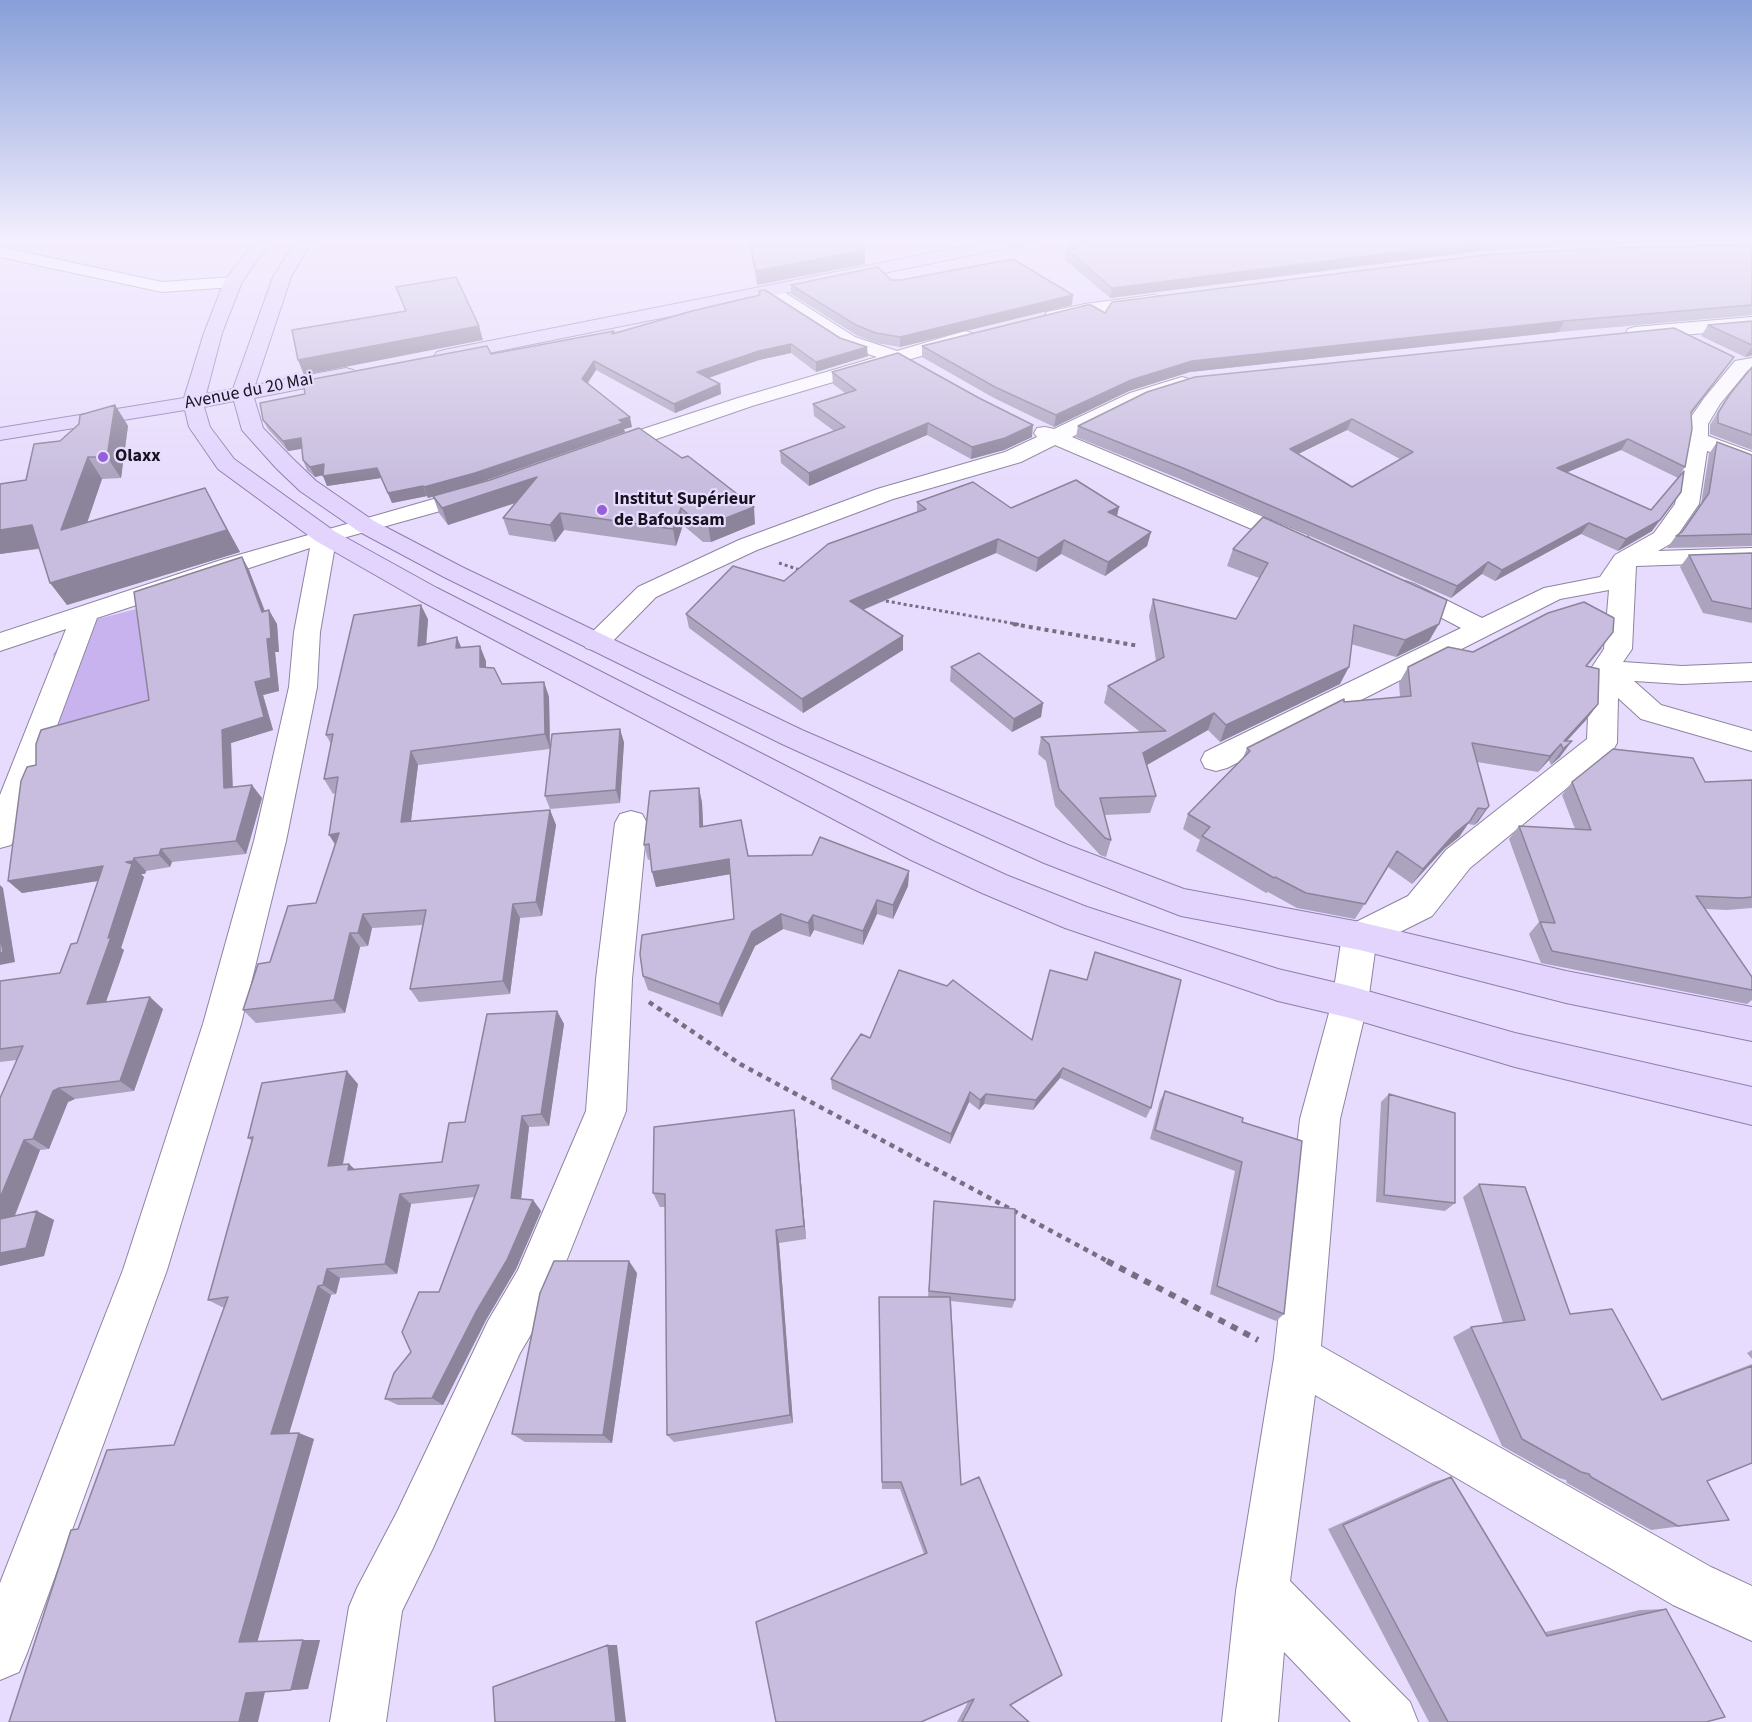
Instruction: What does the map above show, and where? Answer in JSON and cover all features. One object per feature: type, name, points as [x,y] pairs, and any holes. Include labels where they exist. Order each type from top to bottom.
[{"type":"main road","points":[[218,319],[193,404],[200,427],[226,464],[325,536],[428,594],[923,851],[994,884],[1077,918],[1278,985],[1350,1002],[1515,1050],[1752,1106]]},
{"type":"main road","points":[[267,319],[242,393],[253,430],[308,486],[366,526],[453,572],[792,737],[1056,854],[1181,902],[1360,936],[1566,987],[1752,1024]]},
{"type":"main road","points":[[427,359],[627,319]]},
{"type":"main road","name":"Avenue du 20 Mai","points":[[0,434],[193,404],[370,370]]},
{"type":"street","points":[[812,319],[848,340],[871,350],[900,356],[928,371]]},
{"type":"street","points":[[1618,335],[1752,323]]},
{"type":"street","points":[[1673,331],[1702,345]]},
{"type":"street","points":[[591,453],[678,423],[984,332]]},
{"type":"street","points":[[1216,760],[1553,594],[1608,583],[1624,560],[1663,538],[1687,504],[1698,440],[1697,424],[1712,401],[1747,364],[1722,355]]},
{"type":"street","points":[[596,642],[647,592],[748,545],[885,494],[1013,457],[1137,397],[1200,379]]},
{"type":"street","points":[[1025,423],[1055,438],[1316,548]]},
{"type":"street","points":[[1698,440],[1752,460]]},
{"type":"street","points":[[0,642],[230,565],[497,487]]},
{"type":"street","points":[[0,1653],[145,1270],[222,1024],[270,841],[303,687],[307,632],[325,536]]},
{"type":"street","points":[[1624,560],[1752,555]]},
{"type":"street","points":[[1250,1722],[1262,1591],[1297,1358],[1320,1119],[1350,1002],[1360,936],[1420,906],[1458,859],[1602,742],[1604,670],[1617,649],[1624,560]]},
{"type":"street","points":[[1389,581],[1482,628]]},
{"type":"street","points":[[0,836],[85,615]]},
{"type":"street","points":[[1604,670],[1682,675],[1752,672]]},
{"type":"street","points":[[1604,670],[1651,712],[1752,741]]},
{"type":"street","points":[[358,1722],[375,1607],[415,1530],[504,1337],[534,1286],[606,1111],[614,979],[631,823]]},
{"type":"street","points":[[1297,1358],[1692,1586],[1752,1614]]},
{"type":"street","points":[[1262,1591],[1390,1722]]},
{"type":"path","points":[[748,545],[772,560],[807,573]]},
{"type":"path","points":[[871,598],[1139,646]]},
{"type":"path","points":[[614,979],[749,1069],[1227,1325],[1297,1358]]},
{"type":"shaded area","points":[[144,607],[153,708],[43,744],[57,669],[53,654],[70,633],[90,621]]},
{"type":"building","points":[[356,319],[476,319],[479,326],[298,360],[292,330]]},
{"type":"building","points":[[663,319],[811,319],[840,338],[867,347],[816,362],[791,344],[759,351],[697,372],[720,384],[674,404],[594,361],[582,379],[630,417],[619,420],[623,423],[475,473],[424,487],[388,493],[377,468],[323,476],[324,464],[310,467],[303,460],[301,438],[283,441],[263,420],[260,403],[305,394],[303,381],[487,346],[491,354],[614,331],[612,334]]},
{"type":"building","points":[[847,319],[973,319],[900,337],[876,333]]},
{"type":"building","points":[[1029,319],[1583,319],[1192,361],[1131,380],[1056,415],[995,387],[922,346]]},
{"type":"building","points":[[1752,321],[1752,345],[1708,325]]},
{"type":"building","points":[[1674,328],[1734,357],[1691,412],[1692,429],[1685,467],[1628,439],[1557,468],[1651,510],[1684,471],[1681,492],[1660,520],[1626,539],[1589,523],[1502,570],[1488,562],[1457,586],[1183,468],[1078,426],[1147,392],[1195,377]],"holes":[[[1352,419],[1413,452],[1352,487],[1290,449]]]},
{"type":"building","points":[[898,353],[1033,425],[1005,438],[972,447],[928,423],[809,473],[780,451],[845,427],[813,404],[856,390],[832,372]]},
{"type":"building","points":[[1752,367],[1752,435],[1718,423],[1718,413]]},
{"type":"building","points":[[115,405],[107,457],[88,457],[61,530],[205,488],[227,530],[50,583],[32,525],[0,530],[0,484],[26,480],[34,444],[60,441],[79,424],[80,415]]},
{"type":"building","name":"Institut Supérieur de Bafoussam","points":[[639,428],[682,458],[688,456],[754,507],[708,525],[700,525],[681,508],[673,529],[560,513],[550,525],[503,518],[537,477],[442,508],[433,496],[490,480]]},
{"type":"building","points":[[1717,442],[1752,455],[1752,534],[1676,536],[1682,532],[1709,493]]},
{"type":"building","points":[[1076,480],[1119,507],[1108,512],[1151,532],[1108,562],[1064,540],[1038,558],[998,539],[850,601],[903,636],[802,699],[686,614],[733,566],[784,581],[828,544],[926,509],[917,502],[973,482],[1011,508]]},
{"type":"building","points":[[1263,517],[1447,600],[1439,624],[1405,640],[1354,625],[1349,667],[1226,725],[1214,713],[1143,753],[1156,796],[1100,798],[1111,840],[1105,838],[1059,789],[1049,744],[1041,737],[1166,731],[1108,686],[1164,657],[1153,599],[1236,619],[1268,563],[1233,549]]},
{"type":"building","points":[[1752,553],[1752,609],[1712,601],[1689,555]]},
{"type":"building","points":[[242,557],[262,612],[269,610],[271,638],[267,639],[271,678],[255,682],[264,717],[222,730],[224,788],[252,785],[236,841],[161,849],[159,855],[134,858],[133,861],[126,862],[132,864],[108,938],[111,937],[87,1004],[150,997],[120,1081],[59,1088],[53,1091],[33,1139],[24,1140],[0,1198],[0,1098],[23,1046],[0,1049],[0,981],[60,973],[71,944],[77,943],[103,866],[8,881],[21,781],[27,767],[36,765],[36,744],[41,730],[149,700],[134,592]]},
{"type":"building","points":[[1584,602],[1614,618],[1613,632],[1586,666],[1599,669],[1598,704],[1564,741],[1572,741],[1563,749],[1561,744],[1550,756],[1472,743],[1489,806],[1486,809],[1478,808],[1470,821],[1455,833],[1423,869],[1397,851],[1365,904],[1306,893],[1274,878],[1202,836],[1210,827],[1188,814],[1250,751],[1247,748],[1344,699],[1344,702],[1411,696],[1408,667],[1448,647],[1473,652],[1548,613]]},
{"type":"building","points":[[421,605],[418,646],[457,637],[456,648],[480,646],[480,667],[494,668],[502,684],[544,682],[545,734],[411,751],[401,822],[550,810],[536,902],[513,904],[503,981],[410,989],[426,910],[363,914],[358,933],[350,933],[334,1000],[243,1010],[258,964],[270,962],[288,906],[316,903],[339,833],[329,835],[338,777],[324,779],[333,734],[326,735],[354,615]]},
{"type":"building","points":[[979,653],[1043,703],[1014,719],[951,667]]},
{"type":"building","points":[[620,729],[616,790],[545,796],[552,734]]},
{"type":"building","points":[[1613,749],[1693,758],[1705,782],[1752,780],[1752,897],[1696,896],[1752,977],[1752,990],[1552,951],[1540,922],[1555,923],[1519,826],[1591,830],[1572,782]]},
{"type":"building","points":[[699,788],[700,827],[741,820],[748,856],[812,855],[820,837],[909,871],[893,905],[877,900],[863,931],[813,915],[808,923],[781,914],[752,932],[719,1004],[643,976],[640,954],[642,935],[734,919],[729,859],[652,872],[649,844],[644,845],[650,791]]},
{"type":"building","points":[[0,934],[3,952],[0,953]]},
{"type":"building","points":[[1095,952],[1181,980],[1151,1108],[1063,1068],[1036,1100],[986,1094],[980,1100],[970,1092],[951,1134],[831,1079],[861,1034],[870,1038],[899,970],[947,986],[953,980],[1032,1040],[1050,970],[1087,980]]},
{"type":"building","points":[[557,1011],[541,1114],[522,1116],[511,1198],[533,1200],[507,1260],[476,1312],[432,1398],[385,1399],[394,1373],[411,1352],[402,1332],[419,1292],[439,1292],[479,1185],[400,1194],[385,1264],[327,1269],[323,1285],[318,1286],[271,1434],[299,1433],[239,1642],[303,1640],[291,1690],[246,1693],[239,1722],[9,1722],[71,1530],[78,1529],[107,1450],[174,1445],[228,1297],[208,1300],[253,1137],[248,1138],[262,1083],[347,1071],[328,1166],[349,1164],[348,1170],[442,1162],[449,1123],[465,1122],[487,1014]]},
{"type":"building","points":[[1165,1091],[1243,1118],[1242,1122],[1302,1141],[1284,1314],[1217,1286],[1242,1162],[1155,1130]]},
{"type":"building","points":[[1389,1094],[1455,1113],[1455,1203],[1384,1195]]},
{"type":"building","points":[[794,1110],[804,1226],[776,1230],[790,1415],[667,1435],[665,1194],[653,1193],[654,1127]]},
{"type":"building","points":[[1479,1184],[1525,1187],[1570,1314],[1612,1309],[1662,1400],[1752,1366],[1752,1463],[1707,1481],[1729,1520],[1678,1526],[1589,1474],[1581,1472],[1522,1439],[1471,1327],[1525,1320]]},
{"type":"building","points":[[934,1201],[1015,1209],[1015,1300],[929,1291]]},
{"type":"building","points":[[37,1211],[26,1248],[0,1253],[0,1219]]},
{"type":"building","points":[[554,1261],[629,1261],[603,1435],[512,1434],[540,1293]]},
{"type":"building","points":[[879,1297],[950,1297],[961,1485],[979,1477],[1062,1675],[1010,1705],[1029,1722],[962,1722],[974,1699],[921,1722],[776,1722],[756,1622],[927,1553],[901,1482],[882,1482]]},
{"type":"building","points":[[1451,1477],[1547,1636],[1666,1609],[1725,1717],[1706,1722],[1448,1722],[1343,1525]]},
{"type":"building","points":[[608,1645],[616,1722],[495,1722],[493,1687]]},
{"type":"place","name":"Olaxx","points":[[103,457]]},
{"type":"place","name":"Institut Supérieur de Bafoussam","points":[[602,510]]}]
